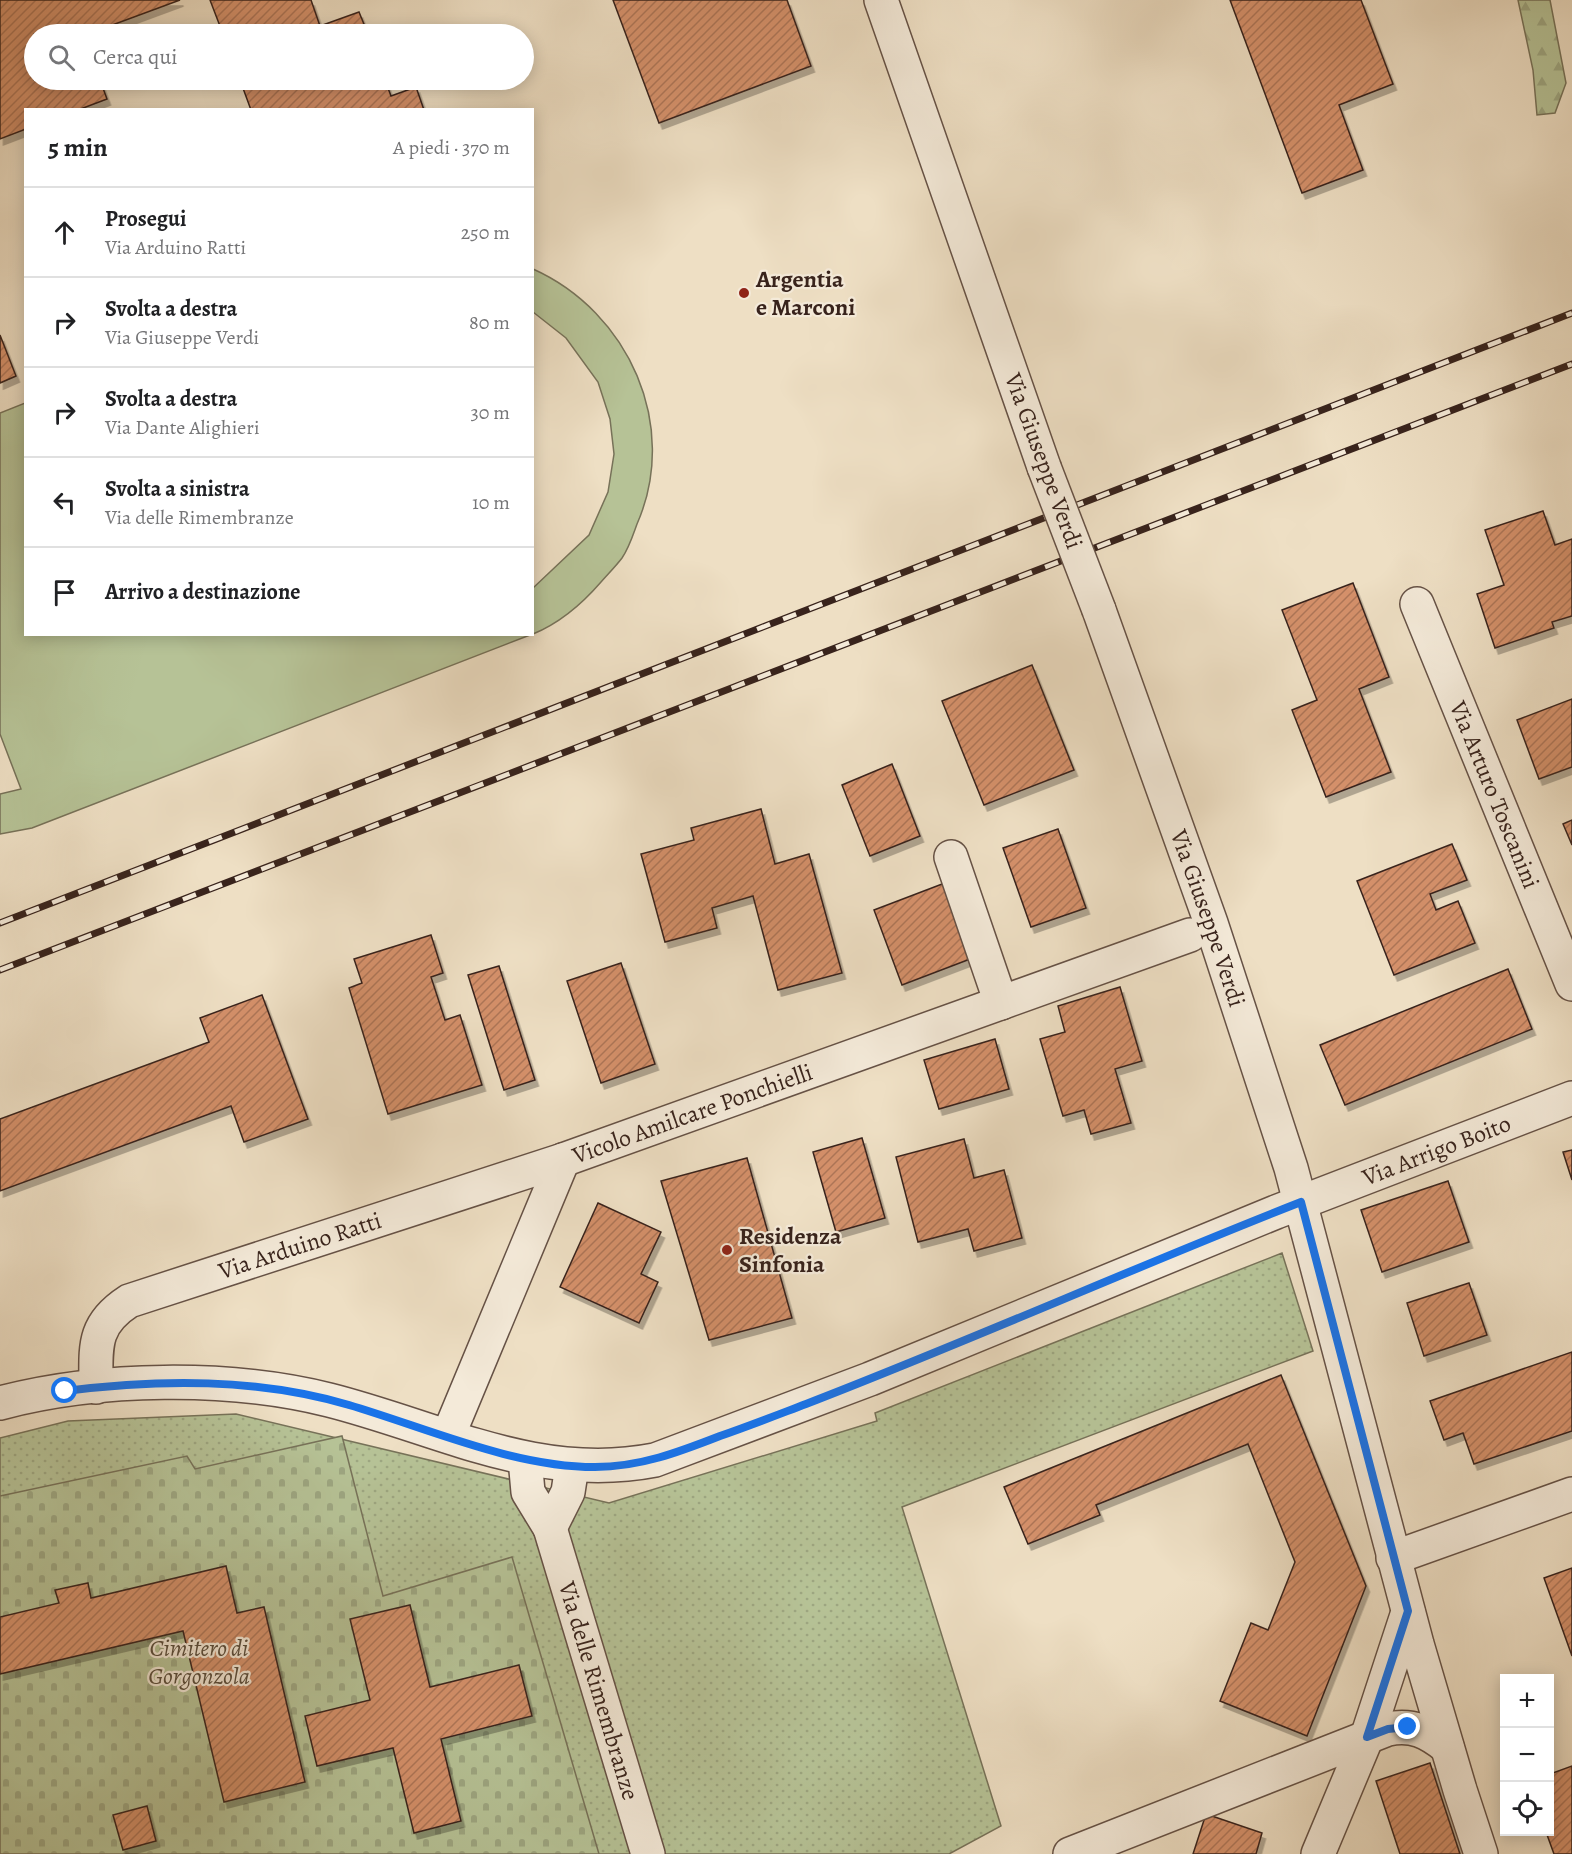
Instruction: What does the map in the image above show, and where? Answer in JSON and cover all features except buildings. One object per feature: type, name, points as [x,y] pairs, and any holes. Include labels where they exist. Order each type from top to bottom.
[{"type":"street","name":"Via Giuseppe Verdi","points":[[881,0],[1044,467],[1099,610],[1211,923],[1291,1168],[1393,1558],[1447,1747],[1481,1854]]},
{"type":"street","name":"Via Arturo Toscanini","points":[[1417,604],[1572,984]]},
{"type":"street","points":[[951,857],[1001,1004]]},
{"type":"street","name":"Vicolo Amilcare Ponchielli","points":[[448,1436],[563,1160],[1190,935]]},
{"type":"street","name":"Via Arrigo Boito","points":[[1301,1202],[1572,1098]]},
{"type":"street","name":"Via Arduino Ratti","points":[[96,1387],[98,1334],[108,1318],[129,1301],[563,1160]]},
{"type":"street","points":[[0,1403],[96,1387],[173,1383],[232,1384],[331,1400],[525,1459],[572,1466],[622,1466],[673,1455],[870,1379],[1301,1202]]},
{"type":"street","name":"Via delle Rimembranze","points":[[525,1459],[528,1492],[550,1528],[648,1854]]},
{"type":"street","points":[[550,1528],[570,1486],[572,1466]]},
{"type":"street","points":[[1393,1558],[1572,1494]]},
{"type":"street","points":[[1318,1854],[1367,1737],[1408,1611]]},
{"type":"street","points":[[1071,1854],[1388,1729],[1408,1727],[1432,1735],[1447,1747]]},
{"type":"green space","points":[[1518,0],[1550,0],[1566,83],[1555,113],[1537,115],[1533,70]]},
{"type":"green space","points":[[534,270],[567,288],[596,313],[619,343],[637,376],[648,412],[652,449],[649,487],[632,537],[622,558],[578,605],[561,619],[534,633],[534,587],[589,535],[608,492],[614,454],[610,419],[598,382],[566,338],[534,313]]},
{"type":"green space","points":[[24,403],[24,636],[527,636],[32,828],[0,834],[0,794],[21,789],[0,734],[0,413]]},
{"type":"green space","points":[[1282,1253],[1313,1351],[902,1507],[1001,1826],[949,1854],[0,1854],[0,1438],[68,1421],[236,1414],[609,1503],[877,1421],[875,1413]]},
{"type":"green space","name":"Cimitero di Gorgonzola","points":[[342,1436],[383,1596],[512,1557],[599,1854],[0,1854],[0,1496],[187,1456],[195,1469]]},
{"type":"railway","points":[[0,923],[1572,313]]},
{"type":"railway","points":[[0,970],[1572,364]]},
{"type":"place","name":"Argentia e Marconi","points":[[744,293]]},
{"type":"place","name":"Residenza Sinfonia","points":[[727,1250]]},
{"type":"route","points":[[65,1391],[121,1384],[173,1383],[232,1384],[266,1388],[350,1405],[525,1459],[572,1466],[638,1464],[673,1455],[870,1379],[1301,1202],[1408,1611],[1367,1737],[1388,1729],[1408,1727]]}]
